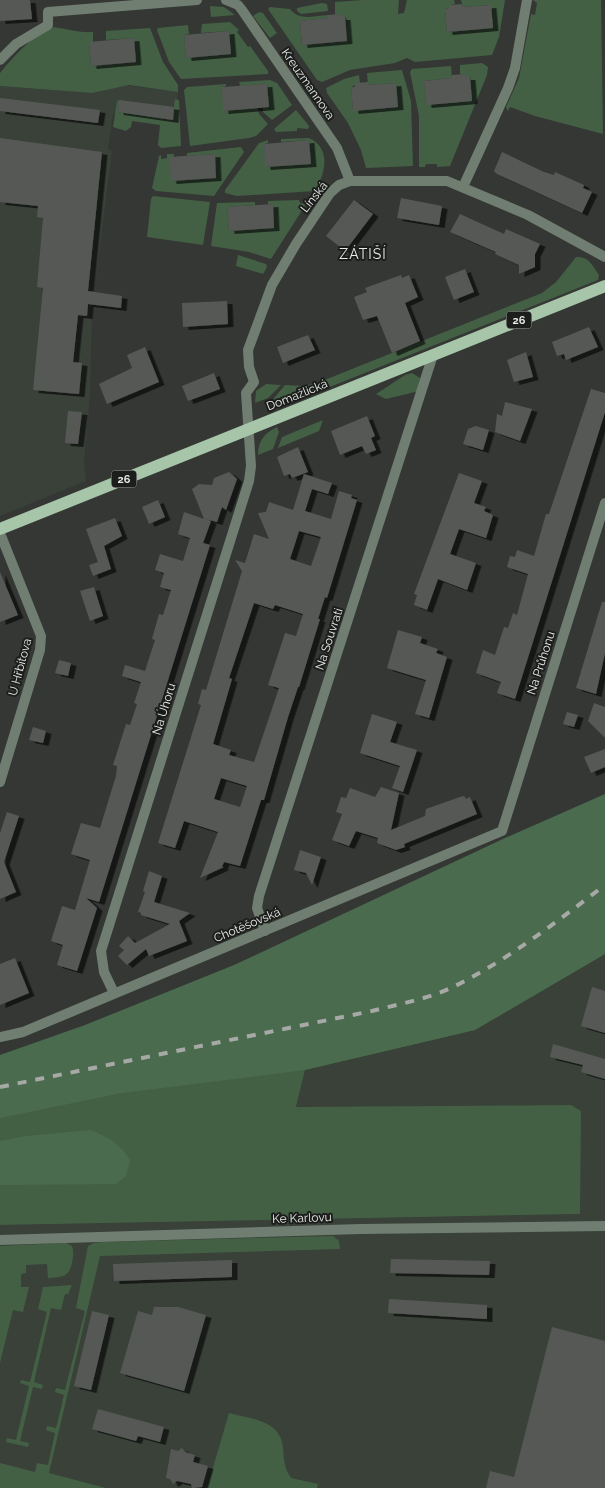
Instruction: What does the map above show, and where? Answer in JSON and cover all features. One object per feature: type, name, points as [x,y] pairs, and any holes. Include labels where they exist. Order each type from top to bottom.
[{"type":"main road","name":"Domažlická","points":[[0,531],[605,286]]},
{"type":"street","points":[[0,60],[16,44],[48,25],[48,12],[197,0]]},
{"type":"street","name":"Kreuzmannova","points":[[226,0],[241,3],[337,148],[350,180]]},
{"type":"street","points":[[463,187],[508,88],[514,68],[527,0]]},
{"type":"street","points":[[350,180],[447,181],[528,216],[605,257]]},
{"type":"street","name":"Línská","points":[[248,430],[246,392],[254,382],[249,367],[248,350],[261,311],[282,265],[330,193],[350,180]]},
{"type":"street","name":"Na Souvrati","points":[[265,931],[257,908],[259,896],[433,355]]},
{"type":"street","name":"Na Úhoru","points":[[114,993],[104,972],[101,951],[249,481],[251,466],[248,430]]},
{"type":"street","name":"Na Průhonu","points":[[502,831],[605,503]]},
{"type":"street","name":"U Hřbitova","points":[[0,531],[42,636],[40,650],[0,782]]},
{"type":"street","name":"Chotěšovská","points":[[0,1037],[22,1032],[502,831]]},
{"type":"street","name":"Ke Karlovu","points":[[0,1240],[360,1229],[605,1226]]},
{"type":"shaded area","points":[[123,85],[178,92],[174,122],[113,114],[108,149],[112,151],[92,309],[90,396],[84,462],[86,481],[0,516],[0,86],[92,93]]},
{"type":"shaded area","points":[[605,954],[605,1488],[0,1488],[0,1225],[579,1214],[571,1105],[296,1108],[305,1070],[475,1030]]},
{"type":"green space","points":[[399,0],[398,14],[404,13],[407,0],[454,0],[455,4],[445,9],[447,32],[492,28],[490,5],[463,7],[461,0],[505,0],[499,37],[492,55],[415,62],[407,58],[395,63],[350,70],[322,82],[317,80],[268,9],[270,7],[290,9],[298,15],[312,17],[328,15],[328,18],[300,21],[302,45],[347,41],[345,17],[341,17],[340,14],[335,15],[335,2]]},
{"type":"green space","points":[[533,0],[601,0],[603,134],[535,116],[510,107],[508,111],[506,107],[519,78],[531,14],[535,15],[537,3]]},
{"type":"green space","points":[[322,3],[327,4],[328,11],[301,14],[297,11],[297,8]]},
{"type":"green space","points":[[210,6],[224,7],[235,15],[211,17]]},
{"type":"green space","points":[[259,12],[263,13],[277,33],[270,38],[253,16]]},
{"type":"green space","points":[[230,22],[239,30],[237,32],[248,47],[250,46],[268,71],[268,74],[181,79],[169,62],[157,30],[158,28],[188,25],[189,34],[184,35],[186,58],[231,54],[229,31],[201,33],[202,24]]},
{"type":"green space","points":[[51,27],[93,32],[93,42],[89,42],[91,66],[136,62],[134,38],[106,40],[106,31],[150,28],[163,62],[178,85],[178,92],[129,85],[92,93],[0,86],[0,73],[17,53],[43,31]]},
{"type":"green space","points":[[482,63],[488,67],[487,75],[450,166],[437,167],[437,164],[426,164],[425,167],[419,167],[419,116],[410,72],[412,69],[451,66],[452,78],[424,81],[426,104],[465,77],[464,74],[460,74],[460,65]]},
{"type":"green space","points":[[402,70],[411,101],[413,166],[366,168],[361,150],[348,123],[327,93],[326,88],[344,79],[359,75],[360,83],[351,87],[353,110],[398,107],[396,83],[368,85],[367,73]]},
{"type":"green space","points":[[270,80],[277,83],[292,105],[272,120],[263,112],[263,108],[269,107],[267,84],[240,86],[239,82]]},
{"type":"green space","points":[[226,84],[226,86],[222,87],[224,111],[258,108],[259,114],[268,124],[256,136],[249,138],[190,146],[184,90],[187,87]]},
{"type":"green space","points":[[175,99],[179,100],[181,146],[161,148],[158,145],[160,125],[132,121],[131,127],[126,131],[113,127],[117,101],[119,100],[118,112],[172,120]]},
{"type":"green space","points":[[296,110],[309,126],[308,129],[297,128],[297,131],[276,132],[274,129]]},
{"type":"green space","points":[[309,138],[321,148],[324,161],[322,176],[315,191],[237,196],[225,193],[225,190],[259,143],[268,140],[268,143],[264,144],[266,167],[311,164],[309,140],[281,142],[281,139]]},
{"type":"green space","points":[[241,147],[244,152],[214,196],[156,191],[152,188],[159,156],[161,155],[161,159],[167,158],[167,154],[174,154],[171,181],[216,178],[215,154],[187,156],[187,153]]},
{"type":"green space","points":[[153,196],[210,202],[203,245],[147,237],[151,199]]},
{"type":"green space","points":[[299,200],[300,203],[306,204],[271,259],[249,252],[211,246],[217,203],[255,202],[255,205],[227,207],[229,231],[274,228],[273,204],[268,204],[268,201]]},
{"type":"green space","points":[[238,255],[266,264],[267,267],[263,274],[236,266]]},
{"type":"green space","points":[[576,257],[584,258],[590,262],[599,275],[598,280],[277,408],[274,398],[285,385],[303,386],[317,383],[542,293],[556,282]]},
{"type":"green space","points":[[412,373],[420,378],[419,391],[386,399],[376,394],[405,375]]},
{"type":"green space","points":[[266,384],[281,385],[268,398],[255,403],[256,391]]},
{"type":"green space","points":[[323,420],[319,431],[278,448],[282,437]]},
{"type":"green space","points":[[277,427],[279,432],[273,449],[258,455],[259,445],[263,438]]},
{"type":"green space","points":[[605,794],[605,954],[475,1030],[305,1070],[122,1093],[0,1118],[0,1055],[85,1025],[234,965],[505,838]]},
{"type":"green space","points":[[605,954],[475,1030],[305,1070],[296,1107],[571,1105],[581,1111],[580,1214],[0,1225],[0,1055]]},
{"type":"green space","points":[[90,1130],[113,1141],[130,1160],[126,1176],[116,1184],[0,1185],[0,1141],[26,1136]]},
{"type":"green space","points":[[333,1236],[339,1241],[340,1249],[100,1256],[49,1473],[106,1488],[0,1488],[0,1463],[35,1472],[37,1463],[48,1465],[55,1433],[46,1430],[47,1426],[56,1428],[64,1395],[55,1392],[56,1388],[65,1390],[85,1311],[76,1308],[88,1246],[103,1242]]},
{"type":"green space","points":[[66,1243],[72,1246],[73,1252],[71,1268],[67,1274],[61,1277],[48,1278],[47,1264],[26,1265],[26,1273],[21,1274],[21,1287],[29,1287],[23,1312],[13,1310],[0,1363],[0,1246]]},
{"type":"green space","points":[[72,1285],[68,1294],[65,1294],[61,1310],[51,1308],[34,1382],[43,1385],[42,1389],[33,1387],[20,1441],[29,1443],[28,1447],[6,1442],[7,1438],[16,1440],[29,1386],[20,1383],[21,1380],[30,1382],[47,1312],[38,1309],[43,1287]]},
{"type":"green space","points":[[229,1413],[255,1419],[271,1426],[281,1439],[284,1460],[291,1478],[318,1484],[317,1488],[207,1488]]},
{"type":"building","points":[[0,0],[30,0],[32,19],[0,21]]},
{"type":"building","points":[[462,4],[463,7],[491,5],[493,28],[447,32],[445,9],[450,8],[450,5]]},
{"type":"building","points":[[340,14],[341,17],[345,17],[347,41],[302,45],[300,21],[328,18],[328,15]]},
{"type":"building","points":[[229,31],[231,54],[186,58],[184,35]]},
{"type":"building","points":[[134,38],[136,62],[91,66],[89,42]]},
{"type":"building","points":[[465,74],[465,77],[470,77],[472,101],[426,105],[424,81],[452,78],[452,75]]},
{"type":"building","points":[[368,82],[368,85],[396,83],[398,107],[353,111],[351,87],[355,87],[355,83]]},
{"type":"building","points":[[267,84],[269,107],[223,111],[222,87]]},
{"type":"building","points":[[0,98],[100,110],[98,123],[0,111]]},
{"type":"building","points":[[119,100],[174,107],[173,120],[118,112]]},
{"type":"building","points":[[0,138],[102,152],[88,291],[122,296],[121,308],[88,304],[87,316],[78,315],[73,362],[82,363],[79,394],[33,390],[43,288],[37,287],[43,218],[37,217],[38,206],[0,202]]},
{"type":"building","points":[[309,140],[311,164],[265,167],[264,144]]},
{"type":"building","points":[[502,152],[544,172],[554,175],[555,172],[584,185],[583,188],[592,192],[582,213],[497,174],[494,171]]},
{"type":"building","points":[[215,154],[216,178],[171,181],[169,157]]},
{"type":"building","points":[[401,198],[442,206],[439,225],[397,218]]},
{"type":"building","points":[[354,200],[373,214],[345,251],[326,236]]},
{"type":"building","points":[[273,204],[274,228],[229,231],[227,207]]},
{"type":"building","points":[[460,214],[504,234],[506,229],[540,244],[535,254],[535,267],[519,274],[519,265],[495,254],[496,252],[450,232]]},
{"type":"building","points":[[465,269],[474,292],[454,300],[445,277]]},
{"type":"building","points":[[401,275],[402,278],[409,275],[418,297],[405,303],[420,341],[392,353],[377,316],[363,320],[354,297],[367,292],[365,288]]},
{"type":"building","points":[[227,301],[228,324],[183,327],[182,303]]},
{"type":"building","points":[[589,327],[598,347],[566,360],[564,354],[557,356],[552,342]]},
{"type":"building","points":[[308,335],[315,350],[283,363],[277,347]]},
{"type":"building","points":[[145,347],[159,382],[107,404],[99,384],[132,368],[127,355]]},
{"type":"building","points":[[526,352],[533,377],[514,382],[507,360]]},
{"type":"building","points":[[214,373],[220,389],[188,401],[182,386]]},
{"type":"building","points":[[591,389],[605,393],[605,412],[515,699],[497,693],[501,682],[476,673],[483,650],[495,655],[504,627],[508,628],[513,613],[517,615],[528,574],[507,567],[510,556],[515,557],[517,550],[534,556],[546,514],[549,514]]},
{"type":"building","points":[[505,402],[532,409],[520,441],[495,432],[497,414],[502,416]]},
{"type":"building","points":[[68,411],[82,412],[78,444],[65,443]]},
{"type":"building","points":[[367,416],[375,436],[371,438],[376,450],[366,454],[362,446],[340,455],[331,431]]},
{"type":"building","points":[[476,426],[489,430],[483,450],[463,444],[468,429]]},
{"type":"building","points":[[298,447],[308,472],[292,478],[290,474],[284,476],[277,457]]},
{"type":"building","points":[[229,472],[237,479],[226,510],[222,507],[217,522],[206,519],[211,521],[203,543],[210,545],[99,902],[86,898],[97,908],[77,971],[57,965],[63,945],[51,941],[62,906],[75,910],[90,860],[71,854],[81,823],[100,828],[116,776],[117,766],[113,765],[126,724],[130,725],[137,704],[134,703],[141,682],[122,676],[125,665],[145,671],[155,640],[152,639],[159,614],[163,615],[171,590],[160,587],[164,573],[155,570],[160,554],[183,561],[190,538],[178,534],[184,512],[204,519],[192,489],[199,484],[212,485],[214,478]]},
{"type":"building","points":[[459,473],[482,481],[474,503],[486,507],[484,511],[493,515],[486,538],[459,529],[450,554],[476,563],[467,590],[438,579],[427,610],[414,605],[417,595],[414,594]]},
{"type":"building","points":[[304,474],[332,483],[328,494],[312,489],[305,511],[331,519],[339,491],[352,495],[351,498],[357,500],[327,598],[325,597],[318,619],[320,619],[288,717],[264,800],[261,800],[240,866],[224,862],[222,867],[224,867],[200,878],[218,832],[184,821],[175,848],[158,843],[201,705],[198,704],[202,689],[206,690],[242,571],[235,560],[245,563],[254,534],[269,539],[258,513],[266,512],[269,502],[293,510]],"holes":[[[299,531],[321,537],[311,566],[290,559]],[[254,603],[273,609],[275,605],[303,614],[296,636],[285,633],[268,685],[279,688],[254,762],[229,755],[231,750],[213,744],[232,679],[229,678]],[[221,778],[247,786],[240,807],[214,799]]]},
{"type":"building","points":[[158,500],[165,517],[149,524],[142,507]]},
{"type":"building","points":[[115,518],[122,536],[104,546],[111,569],[93,576],[89,565],[98,562],[86,529]]},
{"type":"building","points":[[0,572],[18,615],[0,622]]},
{"type":"building","points":[[94,587],[103,616],[90,621],[80,591]]},
{"type":"building","points":[[602,602],[605,602],[605,653],[596,694],[576,688]]},
{"type":"building","points":[[398,630],[422,637],[420,643],[438,649],[436,653],[447,657],[429,718],[415,714],[426,680],[387,668]]},
{"type":"building","points":[[59,660],[71,663],[68,676],[55,673]]},
{"type":"building","points":[[594,703],[605,707],[605,738],[588,721]]},
{"type":"building","points":[[567,712],[578,715],[574,727],[563,724]]},
{"type":"building","points":[[372,714],[397,722],[390,742],[417,750],[403,792],[392,788],[400,766],[360,753]]},
{"type":"building","points":[[33,727],[46,731],[43,743],[29,740]]},
{"type":"building","points":[[605,749],[605,767],[591,773],[584,757]]},
{"type":"building","points":[[381,787],[399,793],[391,830],[425,816],[426,809],[464,796],[466,799],[470,797],[477,814],[404,844],[405,847],[396,850],[377,843],[378,838],[356,831],[349,846],[332,840],[342,814],[336,812],[341,797],[346,798],[350,788],[375,797]]},
{"type":"building","points":[[7,812],[19,816],[4,862],[16,892],[0,899],[0,833]]},
{"type":"building","points":[[300,850],[321,857],[312,885],[306,873],[294,870]]},
{"type":"building","points":[[149,871],[162,876],[154,902],[190,913],[179,921],[187,941],[149,956],[146,949],[127,965],[118,956],[124,950],[119,946],[128,936],[135,943],[170,924],[141,915],[138,912],[145,892],[143,891]]},
{"type":"building","points":[[15,958],[29,993],[0,1005],[0,964]]},
{"type":"building","points":[[592,987],[605,991],[605,1033],[581,1026]]},
{"type":"building","points":[[553,1044],[605,1059],[605,1079],[581,1072],[583,1065],[550,1057]]},
{"type":"building","points":[[391,1259],[490,1261],[489,1275],[390,1273]]},
{"type":"building","points":[[232,1260],[232,1277],[114,1281],[113,1264]]},
{"type":"building","points":[[389,1299],[487,1305],[487,1319],[388,1313]]},
{"type":"building","points":[[154,1307],[178,1307],[206,1315],[184,1391],[120,1373],[138,1311],[152,1315]]},
{"type":"building","points":[[92,1311],[109,1315],[91,1390],[74,1386]]},
{"type":"building","points":[[552,1327],[605,1341],[605,1488],[486,1488],[490,1471],[514,1477]]},
{"type":"building","points":[[98,1409],[164,1427],[160,1442],[138,1436],[136,1441],[92,1429]]},
{"type":"building","points":[[182,1448],[185,1452],[195,1455],[193,1462],[208,1466],[202,1487],[192,1488],[191,1484],[177,1481],[173,1484],[170,1479],[166,1478],[171,1449],[178,1451]]},
{"type":"railway","points":[[0,1087],[372,1011],[434,995],[453,987],[512,953],[605,885]]},
{"type":"district","name":"ZÁTIŠÍ","points":[[363,254]]}]
